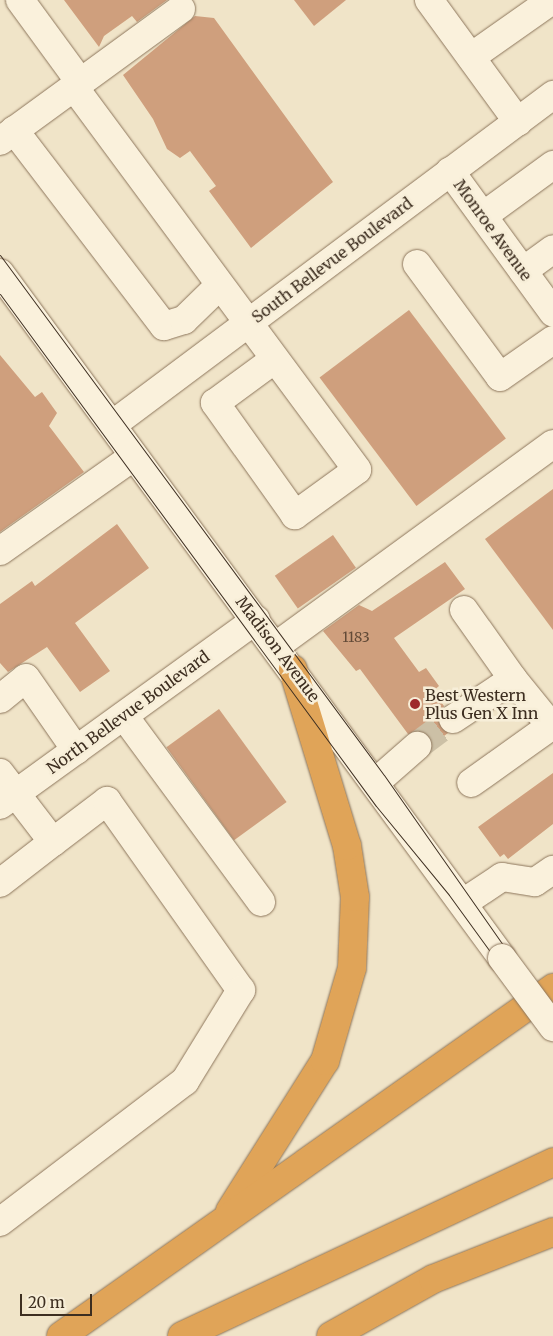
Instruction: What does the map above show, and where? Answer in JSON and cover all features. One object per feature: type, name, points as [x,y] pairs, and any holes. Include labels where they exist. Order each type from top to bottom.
[{"type":"highway","points":[[224,1221],[313,1085],[334,1039],[352,968],[354,897],[347,846],[293,669]]},
{"type":"highway","points":[[61,1336],[553,988]]},
{"type":"highway","points":[[182,1336],[553,1162]]},
{"type":"highway","points":[[331,1336],[434,1279],[553,1232]]},
{"type":"street","points":[[20,0],[77,85],[220,285],[275,359],[357,470],[295,515],[215,403],[275,359]]},
{"type":"street","points":[[429,0],[518,122]]},
{"type":"street","points":[[471,57],[552,0]]},
{"type":"street","points":[[181,9],[7,136],[164,326],[184,320],[220,285]]},
{"type":"street","name":"South Bellevue Boulevard","points":[[112,425],[553,95]]},
{"type":"street","points":[[483,216],[553,165]]},
{"type":"street","name":"Monroe Avenue","points":[[450,171],[553,312]]},
{"type":"street","points":[[523,271],[553,249]]},
{"type":"street","points":[[417,264],[500,377],[553,340]]},
{"type":"street","name":"Madison Avenue","points":[[2,280],[293,669],[553,1027]]},
{"type":"street","points":[[276,646],[553,444]]},
{"type":"street","points":[[0,551],[134,456]]},
{"type":"street","points":[[464,610],[513,679],[551,726],[471,783]]},
{"type":"street","name":"North Bellevue Boulevard","points":[[5,790],[76,750],[256,620]]},
{"type":"street","points":[[0,698],[26,678],[76,750]]},
{"type":"street","points":[[453,719],[513,679]]},
{"type":"street","points":[[124,716],[261,902]]},
{"type":"street","points":[[376,782],[417,746]]},
{"type":"street","points":[[5,790],[53,842]]},
{"type":"street","points":[[0,883],[107,801],[241,990],[185,1081],[0,1222]]},
{"type":"street","points":[[463,904],[502,877],[535,882],[553,870]]},
{"type":"building","points":[[64,0],[167,0],[137,22],[132,16],[104,36],[99,47]]},
{"type":"building","points":[[294,0],[346,0],[314,26]]},
{"type":"building","points":[[195,16],[214,18],[333,182],[251,248],[209,191],[216,186],[190,151],[180,158],[167,149],[153,119],[123,75]]},
{"type":"building","points":[[409,310],[506,439],[416,506],[320,377]]},
{"type":"building","points":[[0,355],[35,397],[42,392],[57,413],[49,426],[84,472],[0,532]]},
{"type":"building","points":[[553,489],[553,630],[485,539]]},
{"type":"building","points":[[117,524],[149,568],[75,623],[110,671],[80,692],[47,647],[8,672],[0,663],[0,604],[32,581],[35,586]]},
{"type":"building","points":[[333,535],[356,568],[298,608],[275,576]]},
{"type":"building","points":[[445,562],[465,589],[394,638],[419,672],[426,668],[439,686],[433,691],[444,706],[438,720],[448,733],[432,745],[422,731],[408,734],[360,669],[356,671],[323,631],[359,605],[372,611]]},
{"type":"building","points":[[219,709],[287,802],[234,840],[166,747]]},
{"type":"building","points":[[553,773],[553,824],[508,859],[504,854],[500,857],[478,827]]},
{"type":"tunnel","points":[[417,746],[453,719]]},
{"type":"tram line","points":[[0,255],[384,775],[553,1016]]},
{"type":"tram line","points":[[0,294],[376,806],[449,895],[553,1038]]},
{"type":"place","name":"Best Western Plus Gen X Inn","points":[[415,704]]}]
